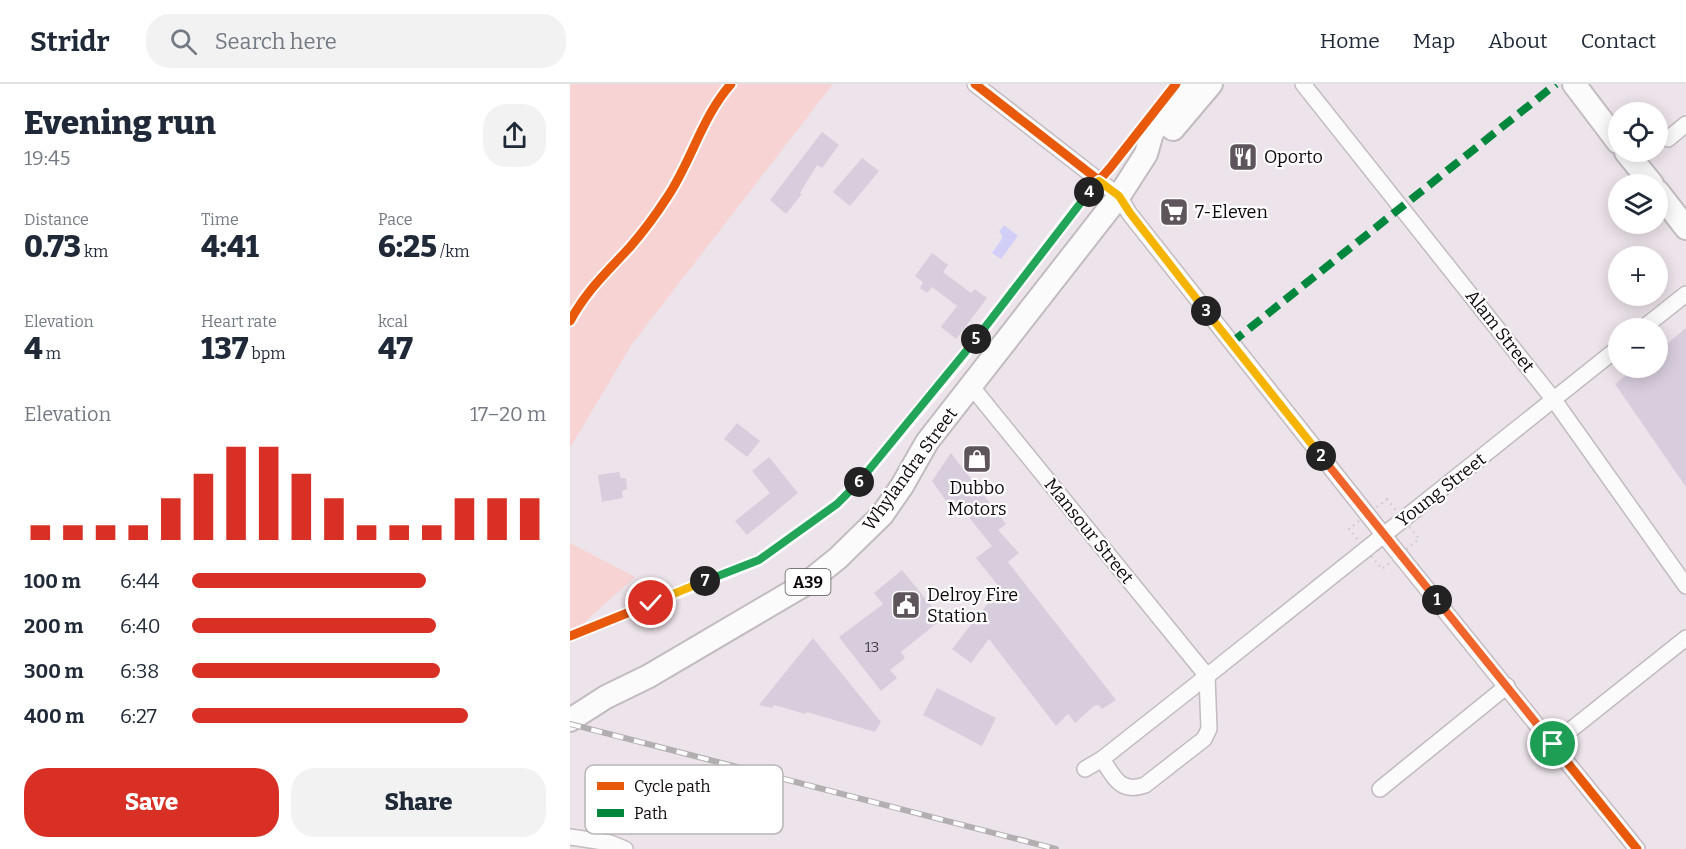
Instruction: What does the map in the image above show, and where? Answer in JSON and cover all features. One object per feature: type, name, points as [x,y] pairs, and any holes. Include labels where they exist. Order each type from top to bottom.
[{"type":"highway","name":"Whylandra Street","points":[[570,720],[606,697],[649,676],[807,583],[838,558],[882,515],[902,486],[927,442],[1119,196],[1139,147],[1152,134],[1190,84]]},
{"type":"highway","name":"Whylandra Street","points":[[1139,147],[1162,142],[1211,84]]},
{"type":"highway","points":[[1574,84],[1608,129]]},
{"type":"highway","points":[[1634,162],[1644,174]]},
{"type":"highway","points":[[1668,205],[1686,228]]},
{"type":"street","points":[[975,84],[1119,196],[1144,232],[1384,535],[1637,849]]},
{"type":"street","name":"Alam Street","points":[[1303,84],[1554,400],[1686,586]]},
{"type":"street","points":[[1668,139],[1686,124]]},
{"type":"street","points":[[1656,318],[1686,294]]},
{"type":"street","name":"Young Street","points":[[1085,769],[1207,676],[1608,356]]},
{"type":"street","name":"Mansour Street","points":[[971,386],[1207,676]]},
{"type":"street","points":[[1553,744],[1686,638]]},
{"type":"street","points":[[1101,759],[1122,786],[1130,789],[1138,788],[1204,739],[1209,729],[1207,676]]},
{"type":"street","points":[[1380,789],[1507,686]]},
{"type":"street","points":[[570,837],[610,843],[625,849]]},
{"type":"path","points":[[570,636],[759,560],[837,504],[868,471],[956,365],[1099,181],[1139,147]]},
{"type":"shaded area","points":[[570,84],[833,84],[632,344],[570,448]]},
{"type":"shaded area","points":[[570,543],[635,577],[570,635]]},
{"type":"water","points":[[1004,225],[1018,236],[1001,259],[992,253],[1002,239],[999,232]]},
{"type":"building","points":[[822,132],[839,145],[822,168],[817,165],[800,193],[802,194],[786,214],[770,200]]},
{"type":"building","points":[[862,158],[879,171],[850,206],[833,192]]},
{"type":"building","points":[[932,253],[948,265],[943,272],[971,293],[975,289],[987,298],[956,339],[941,327],[957,306],[932,287],[927,293],[920,288],[923,282],[915,276]]},
{"type":"building","points":[[1686,328],[1686,487],[1615,384],[1623,378],[1668,378],[1668,343]]},
{"type":"building","points":[[737,423],[760,441],[747,457],[724,439]]},
{"type":"building","points":[[951,453],[1006,524],[998,530],[1019,553],[1008,562],[1116,700],[1102,709],[1098,705],[1094,706],[1075,723],[1068,714],[1056,726],[989,639],[971,663],[952,649],[1000,588],[976,558],[992,546],[954,499],[948,504],[932,481]]},
{"type":"building","points":[[769,457],[798,493],[747,535],[735,521],[770,493],[752,471]]},
{"type":"building","points":[[619,472],[621,478],[626,478],[627,489],[622,491],[623,498],[602,502],[598,475]]},
{"type":"building","points":[[902,570],[942,619],[901,652],[905,658],[890,670],[897,678],[881,691],[839,637],[883,604],[874,593]]},
{"type":"building","points":[[813,638],[881,722],[875,732],[807,712],[805,714],[774,705],[772,708],[759,705]]},
{"type":"building","points":[[937,688],[996,718],[982,746],[923,715]]},
{"type":"railway","points":[[570,724],[729,765]]},
{"type":"railway","points":[[783,779],[1056,849]]},
{"type":"marked path","points":[[1231,343],[1556,84]]},
{"type":"cycle path","points":[[570,321],[590,291],[635,241],[662,205],[675,185],[712,111],[731,84]]},
{"type":"cycle path","points":[[975,84],[1119,196],[1129,213],[1394,548],[1637,849]]},
{"type":"cycle path","points":[[570,636],[759,560],[837,504],[868,471],[956,365],[1087,194],[1176,84]]},
{"type":"place","name":"Oporto","points":[[1243,157]]},
{"type":"place","name":"7-Eleven","points":[[1174,212]]},
{"type":"place","name":"Dubbo Motors","points":[[977,459]]},
{"type":"place","name":"Delroy Fire Station","points":[[906,605]]},
{"type":"route","points":[[651,603],[759,560],[837,504],[868,471],[956,365],[1099,181],[1119,196],[1394,548],[1553,744]]}]
